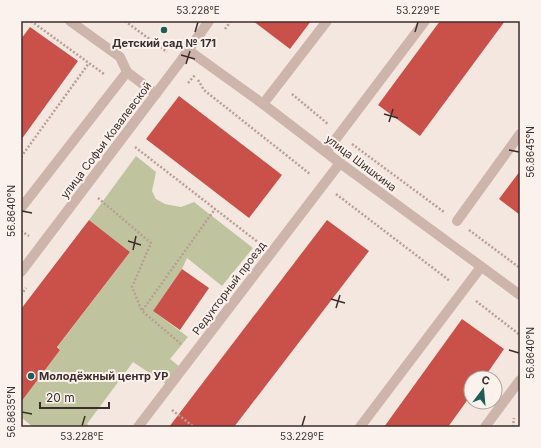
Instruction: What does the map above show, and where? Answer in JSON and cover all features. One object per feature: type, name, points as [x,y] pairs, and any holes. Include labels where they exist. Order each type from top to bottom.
[{"type":"street","points":[[70,21],[120,57],[127,72],[156,94]]},
{"type":"street","name":"улица Софьи Ковалевской","points":[[21,272],[156,94],[209,21]]},
{"type":"street","points":[[263,104],[327,21]]},
{"type":"street","points":[[326,152],[425,21]]},
{"type":"street","name":"улица Шишкина","points":[[188,50],[263,104],[520,296]]},
{"type":"street","points":[[21,208],[127,72]]},
{"type":"street","points":[[457,221],[520,134]]},
{"type":"street","name":"Редукторный проезд","points":[[138,427],[340,163]]},
{"type":"street","points":[[360,427],[481,267]]},
{"type":"street","points":[[484,427],[520,380]]},
{"type":"path","points":[[31,21],[118,84]]},
{"type":"path","points":[[21,157],[90,63]]},
{"type":"path","points":[[279,83],[339,134],[520,268]]},
{"type":"path","points":[[134,147],[272,252]]},
{"type":"path","points":[[96,197],[151,243],[132,287],[142,311],[194,354]]},
{"type":"path","points":[[142,311],[215,209]]},
{"type":"path","points":[[21,231],[29,236]]},
{"type":"path","points":[[158,400],[194,427]]},
{"type":"green space","points":[[136,156],[156,172],[152,191],[156,199],[165,204],[181,207],[194,202],[253,248],[222,286],[187,258],[182,269],[153,311],[188,337],[170,359],[180,367],[166,384],[133,362],[87,424],[90,427],[33,427],[21,417],[21,402],[60,350],[58,346],[130,252],[89,220]]},
{"type":"building","points":[[253,21],[311,21],[290,49]]},
{"type":"building","points":[[440,21],[505,21],[420,136],[378,105]]},
{"type":"building","points":[[30,27],[78,61],[21,140],[21,39]]},
{"type":"building","points":[[179,96],[282,175],[249,218],[146,139]]},
{"type":"building","points":[[520,171],[520,215],[499,199]]},
{"type":"building","points":[[89,220],[130,252],[57,347],[60,350],[21,402],[21,309]]},
{"type":"building","points":[[327,220],[369,251],[234,427],[169,427]]},
{"type":"building","points":[[182,269],[209,288],[180,330],[153,311]]},
{"type":"building","points":[[462,319],[504,349],[490,370],[463,370],[463,406],[448,427],[384,427]]},
{"type":"place","name":"Детский сад № 171","points":[[164,30]]},
{"type":"place","name":"Молодёжный центр УР","points":[[31,376]]}]
